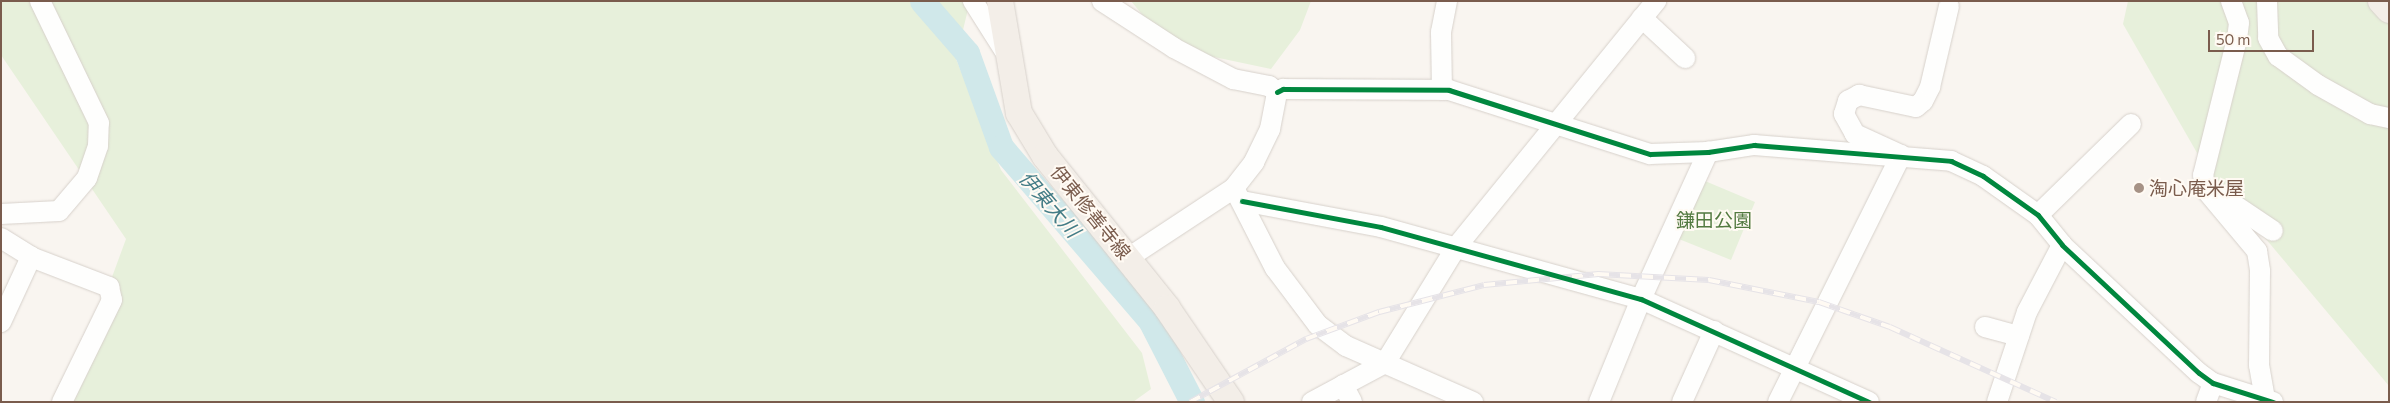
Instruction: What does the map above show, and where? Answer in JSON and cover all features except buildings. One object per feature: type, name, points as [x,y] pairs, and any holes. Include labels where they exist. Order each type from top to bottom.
[{"type":"main road","name":"伊東修善寺線","points":[[1000,1],[1020,113],[1032,134],[1045,156],[1167,308],[1231,402]]},
{"type":"main road","points":[[2381,1],[2389,10]]},
{"type":"street","points":[[1,214],[59,211],[87,178],[98,146],[99,123],[40,1]]},
{"type":"street","points":[[973,1],[1010,61]]},
{"type":"street","points":[[1102,1],[1174,48],[1233,79],[1269,86],[1277,92],[1290,89],[1442,90],[1555,122],[1650,154],[1708,152],[1754,145],[1901,155],[1951,161],[1983,176],[2038,215],[2062,245],[2170,347],[2213,383],[2269,400]]},
{"type":"street","points":[[1442,90],[1442,32],[1447,1]]},
{"type":"street","points":[[1312,402],[1348,393],[1385,363],[1457,246],[1555,122],[1656,1]]},
{"type":"street","points":[[2230,1],[2238,23],[2238,38],[2203,175],[2206,190],[2257,251],[2260,271],[2259,365],[2269,400]]},
{"type":"street","points":[[2267,1],[2268,38],[2278,56],[2318,85],[2370,114],[2389,118]]},
{"type":"street","points":[[1901,155],[1855,134],[1844,114],[1848,101],[1859,95],[1916,107],[1923,101],[1930,87],[1946,3]]},
{"type":"street","points":[[1642,18],[1685,58]]},
{"type":"street","points":[[1128,258],[1238,195],[1270,129],[1277,92]]},
{"type":"street","points":[[2038,215],[2131,124]]},
{"type":"street","points":[[1600,402],[1642,299],[1708,152]]},
{"type":"street","points":[[1778,402],[1901,155]]},
{"type":"street","points":[[2203,175],[2219,195],[2273,231]]},
{"type":"street","points":[[1238,195],[1457,246],[1642,299],[1869,402]]},
{"type":"street","points":[[1238,195],[1275,268],[1318,325],[1346,346],[1473,402]]},
{"type":"street","points":[[1,238],[31,257],[108,287],[112,300],[62,402]]},
{"type":"street","points":[[1997,402],[2027,312],[2062,245]]},
{"type":"street","points":[[1,322],[31,257]]},
{"type":"street","points":[[1985,327],[2019,336]]},
{"type":"street","points":[[1682,402],[1714,331]]},
{"type":"street","points":[[2206,402],[2213,383]]},
{"type":"green space","points":[[1,1],[970,1],[956,59],[1001,170],[1142,353],[1151,389],[1133,402],[66,402],[126,239],[1,55]]},
{"type":"green space","points":[[1131,1],[1311,1],[1300,30],[1271,69],[1200,54],[1160,27],[1150,24]]},
{"type":"green space","points":[[2128,1],[2367,1],[2389,20],[2389,386],[2204,165],[2123,24]]},
{"type":"green space","name":"鎌田公園","points":[[1705,181],[1755,202],[1731,260],[1669,235]]},
{"type":"waterway","name":"伊東大川","points":[[922,1],[967,53],[1001,147],[1150,320],[1192,402]]},
{"type":"railway","points":[[1190,402],[1306,339],[1379,312],[1484,285],[1598,274],[1709,280],[1819,302],[1890,327],[2056,402]]},
{"type":"cycle path","points":[[1277,92],[1283,89],[1449,90],[1650,154],[1708,152],[1754,145],[1951,161],[1983,176],[2038,215],[2062,245],[2199,373],[2213,383],[2273,402]]},
{"type":"cycle path","points":[[1242,201],[1381,227],[1641,299],[1869,402]]},
{"type":"place","name":"淘心庵米屋","points":[[2139,188]]}]
